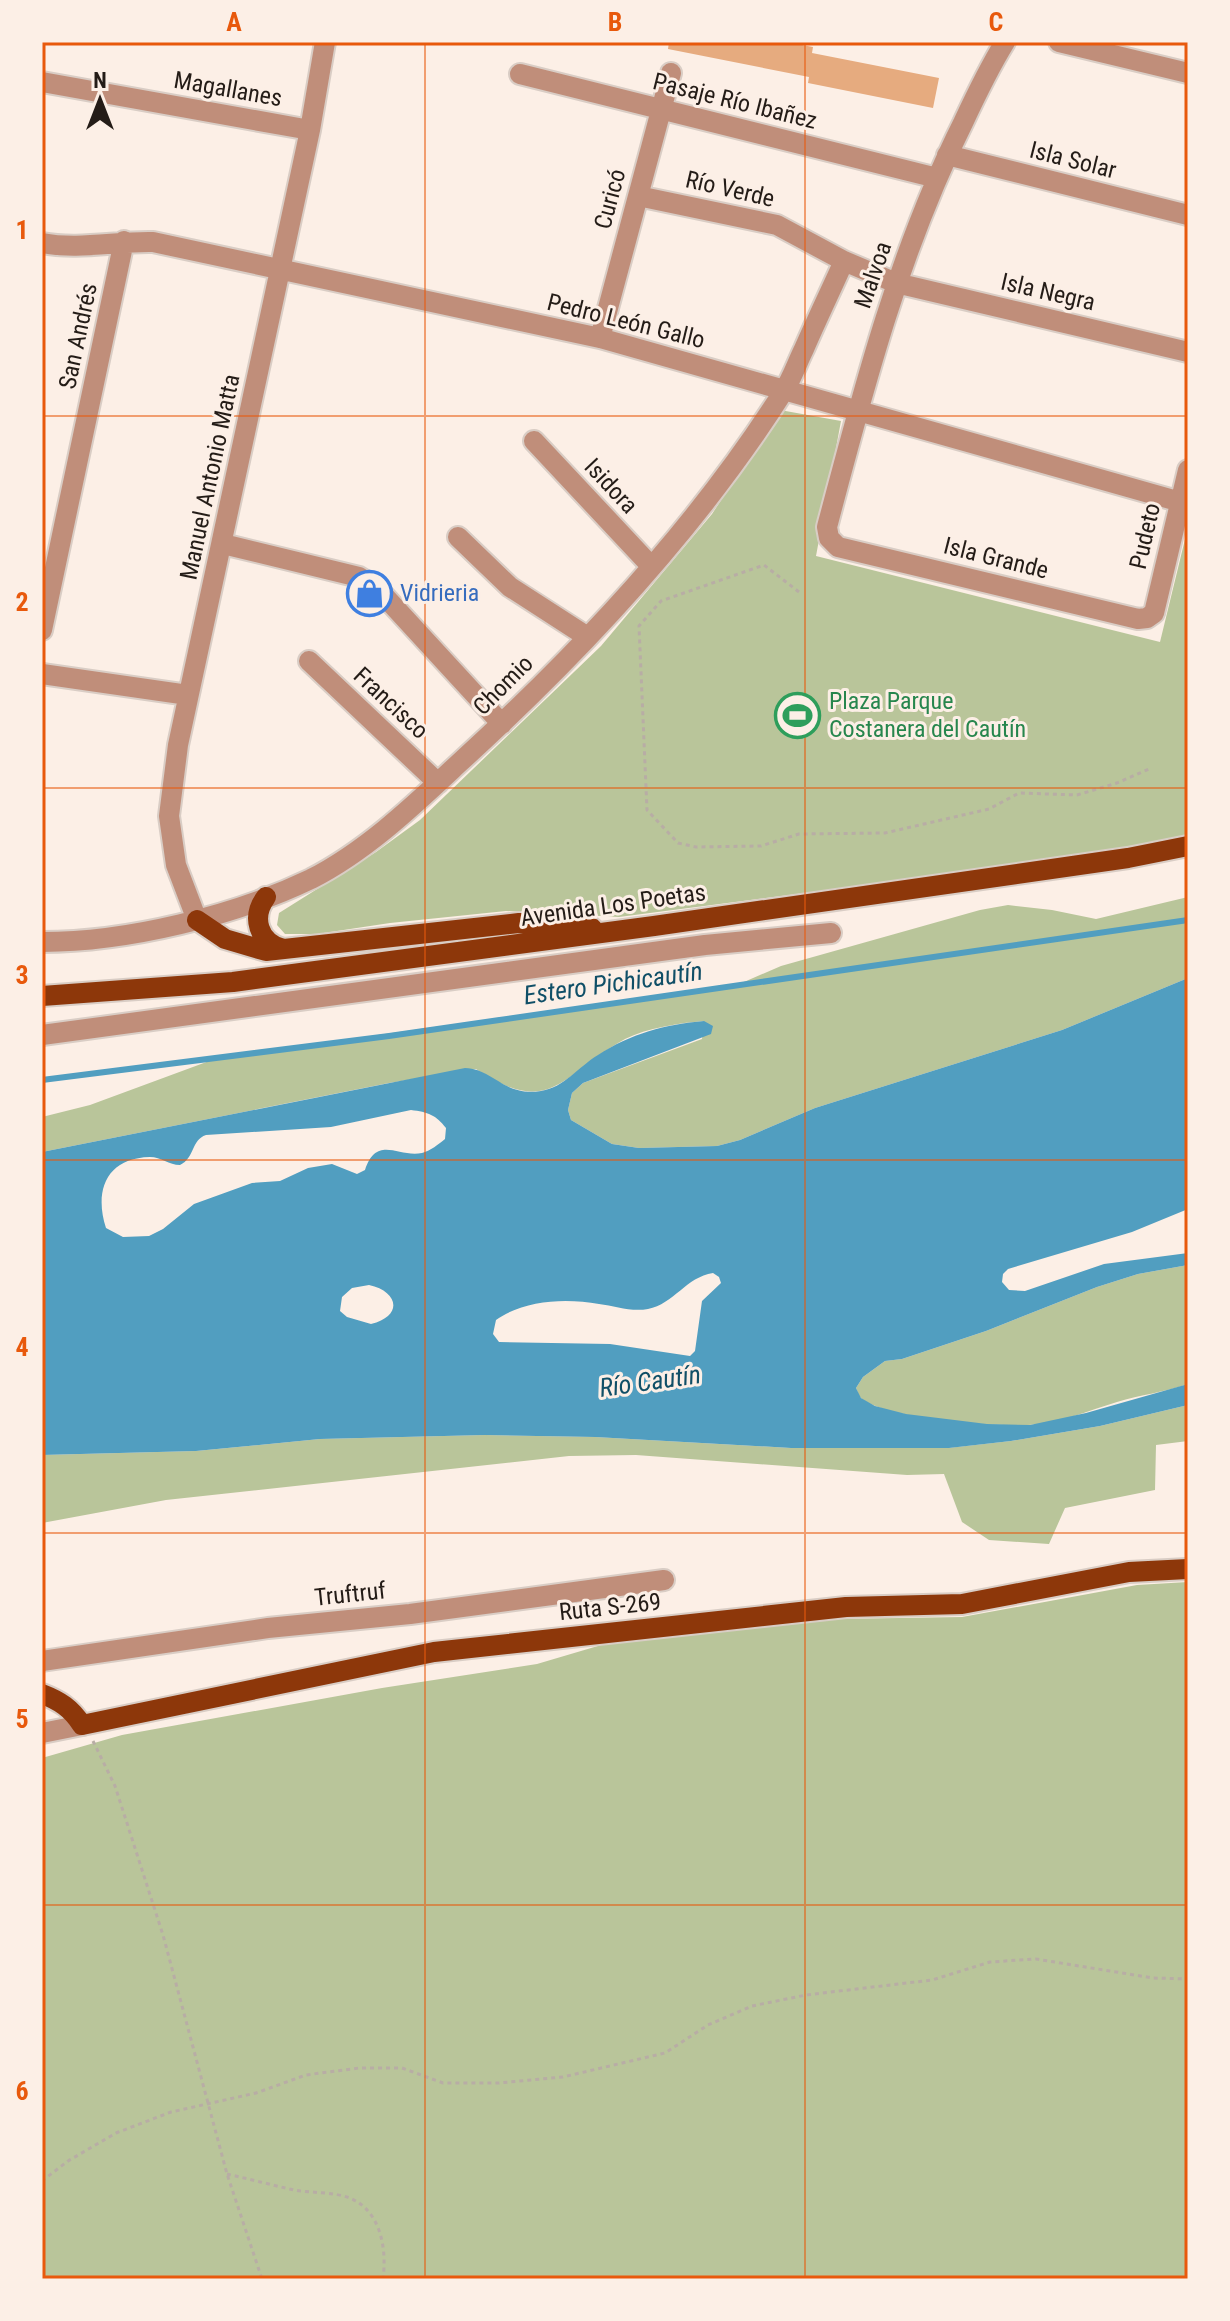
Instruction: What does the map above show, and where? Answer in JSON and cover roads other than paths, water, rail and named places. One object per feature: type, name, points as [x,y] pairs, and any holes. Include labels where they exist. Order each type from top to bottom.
[{"type":"main road","name":"Avenida Los Poetas","points":[[42,996],[233,982],[617,931],[1128,858],[1188,846]]},
{"type":"main road","points":[[266,897],[258,912],[259,929],[270,943],[287,949]]},
{"type":"main road","points":[[197,920],[239,945],[266,951],[519,923],[568,924],[617,931]]},
{"type":"main road","name":"Ruta S-269","points":[[82,1725],[434,1652],[846,1607],[962,1604],[1129,1572],[1188,1569]]},
{"type":"main road","points":[[42,1694],[67,1706],[82,1725]]},
{"type":"street","name":"Manuel Antonio Matta","points":[[197,920],[176,865],[169,816],[188,695],[310,130],[325,42]]},
{"type":"street","name":"Malvoa","points":[[829,538],[827,527],[857,411],[896,283],[985,61],[1005,42]]},
{"type":"street","points":[[1073,44],[1188,73]]},
{"type":"street","name":"Curicó","points":[[600,338],[671,73]]},
{"type":"street","name":"Pasaje Río Ibañez","points":[[520,74],[937,178]]},
{"type":"street","name":"Magallanes","points":[[42,82],[310,130]]},
{"type":"street","name":"Isla Solar","points":[[947,155],[1188,215]]},
{"type":"street","name":"Río Verde","points":[[638,196],[777,225],[844,261],[896,283]]},
{"type":"street","name":"Pedro León Gallo","points":[[42,243],[59,247],[124,241],[153,242],[600,338],[1184,503]]},
{"type":"street","name":"San Andrés","points":[[42,630],[124,241]]},
{"type":"street","name":"Chomio","points":[[42,942],[102,938],[197,920],[266,897],[313,878],[397,820],[502,724],[651,566],[696,513],[785,390],[844,261]]},
{"type":"street","name":"Isla Negra","points":[[896,283],[1188,352]]},
{"type":"street","name":"Isidora","points":[[534,441],[651,566]]},
{"type":"street","name":"Pudeto","points":[[1154,613],[1184,503],[1188,470]]},
{"type":"street","points":[[458,537],[510,587],[586,636]]},
{"type":"street","name":"Isla Grande","points":[[829,538],[838,547],[1138,619],[1154,613]]},
{"type":"street","points":[[223,544],[359,577],[377,588],[502,724]]},
{"type":"street","name":"Francisco","points":[[309,661],[438,783]]},
{"type":"street","points":[[42,674],[188,695]]},
{"type":"street","points":[[42,1035],[705,945],[831,933]]},
{"type":"street","name":"Truftruf","points":[[42,1661],[268,1628],[410,1614],[664,1580]]},
{"type":"street","name":"Ruta S-269","points":[[42,1733],[82,1725]]},
{"type":"water","name":"Río Cautín","points":[[1188,978],[1188,1209],[1132,1232],[1008,1269],[1003,1274],[1002,1282],[1009,1290],[1025,1291],[1104,1264],[1188,1253],[1188,1265],[1138,1274],[986,1331],[902,1359],[885,1361],[863,1377],[856,1388],[861,1398],[875,1406],[906,1414],[987,1424],[1030,1425],[1086,1413],[1188,1384],[1188,1405],[1100,1426],[949,1448],[791,1448],[595,1437],[485,1435],[320,1439],[196,1451],[42,1455],[42,1152],[465,1068],[484,1073],[508,1087],[528,1092],[541,1091],[557,1085],[623,1041],[662,1028],[704,1021],[713,1026],[711,1034],[583,1083],[572,1093],[568,1110],[571,1120],[612,1144],[639,1148],[717,1146],[740,1140],[815,1108],[1062,1030]],"holes":[[[411,1110],[427,1113],[439,1120],[446,1128],[445,1139],[422,1153],[382,1150],[370,1159],[365,1170],[357,1174],[332,1164],[308,1168],[280,1181],[252,1183],[194,1204],[163,1229],[149,1236],[123,1237],[106,1228],[103,1190],[107,1179],[123,1163],[150,1157],[180,1165],[201,1137],[206,1135],[331,1127]],[[713,1273],[721,1283],[702,1301],[695,1351],[690,1356],[610,1344],[499,1342],[493,1334],[496,1320],[519,1308],[545,1302],[572,1301],[648,1309],[665,1302],[704,1275]],[[369,1285],[379,1288],[391,1298],[393,1310],[382,1320],[371,1324],[347,1317],[340,1311],[342,1297],[352,1288]]]},
{"type":"waterway","name":"Estero Pichicautín","points":[[42,1080],[389,1036],[1188,920]]},
{"type":"place","name":"Vidrieria","points":[[369,593]]},
{"type":"place","name":"Plaza Parque Costanera del Cautín","points":[[798,715]]}]
